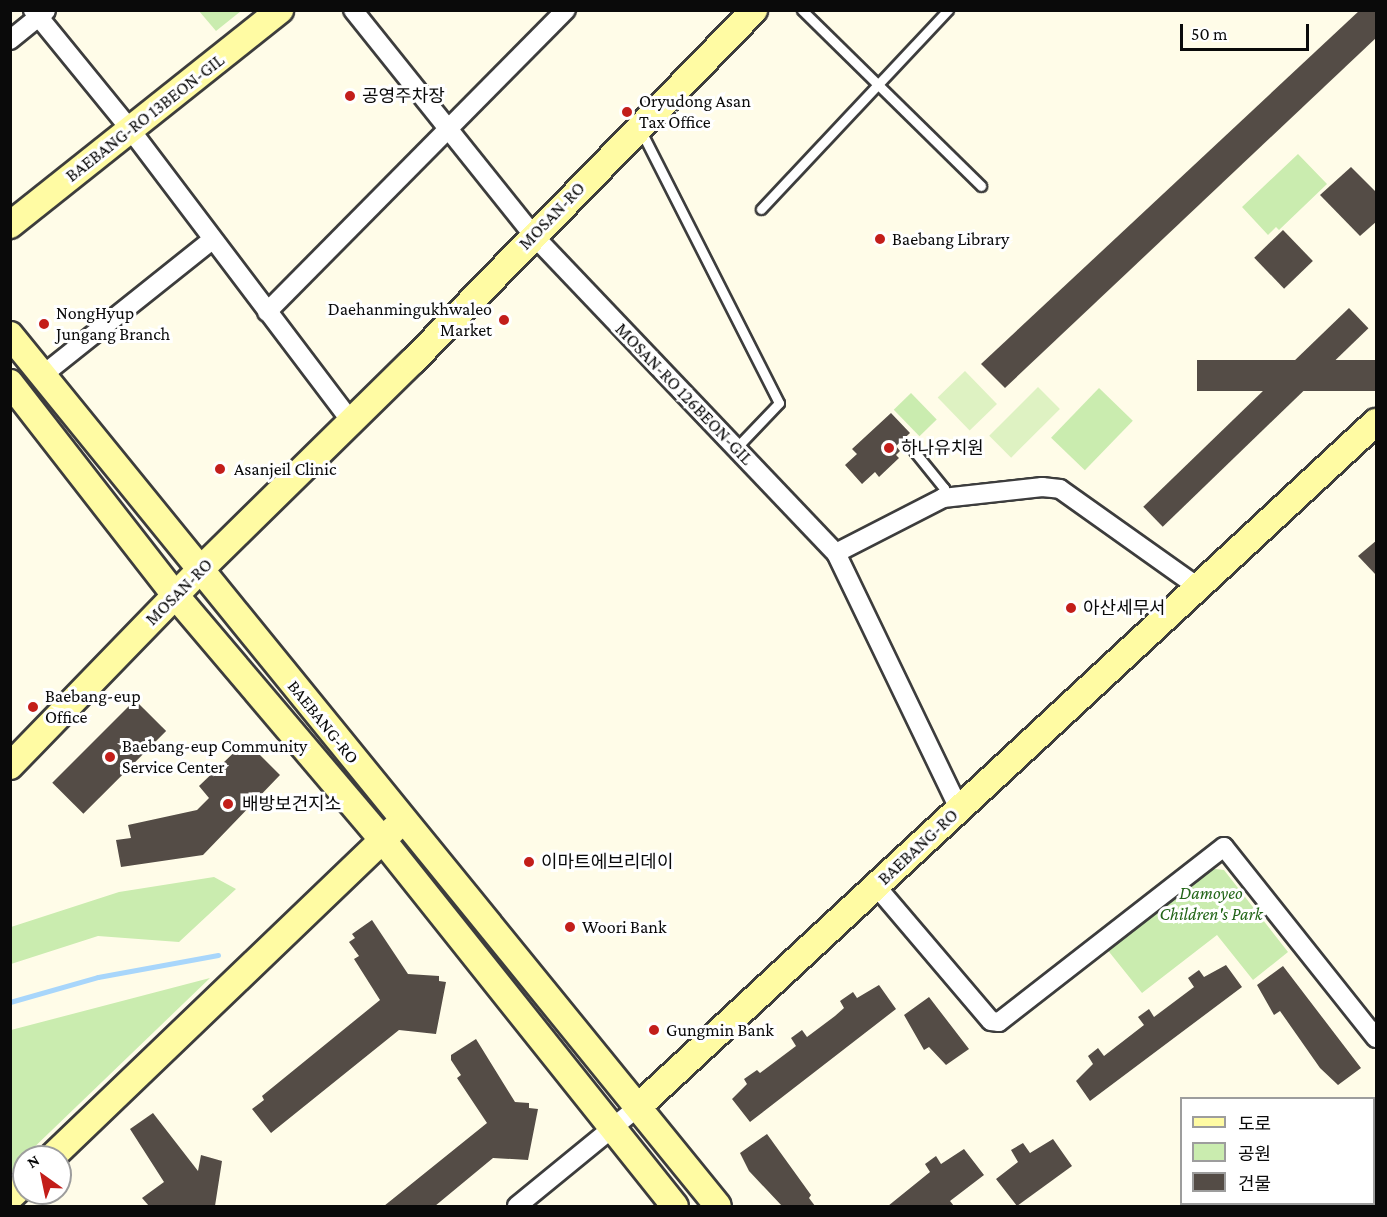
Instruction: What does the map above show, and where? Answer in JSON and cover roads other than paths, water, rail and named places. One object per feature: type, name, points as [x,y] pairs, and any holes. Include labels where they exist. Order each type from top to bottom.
[{"type":"street","name":"BAEBANG-RO 13BEON-GIL","points":[[10,225],[280,10]]},
{"type":"street","name":"MOSAN-RO 126BEON-GIL","points":[[353,10],[533,235],[836,553],[959,809]]},
{"type":"street","points":[[267,312],[566,10]]},
{"type":"street","name":"MOSAN-RO","points":[[10,766],[175,595],[352,423],[754,10]]},
{"type":"street","points":[[10,40],[39,13],[130,129],[352,423]]},
{"type":"street","points":[[44,374],[212,240]]},
{"type":"street","name":"BAEBANG-RO","points":[[10,318],[18,343],[718,1206]]},
{"type":"street","name":"BAEBANG-RO","points":[[10,383],[175,595],[381,838],[675,1206]]},
{"type":"street","name":"BAEBANG-RO","points":[[517,1206],[638,1107],[1377,422]]},
{"type":"street","points":[[836,553],[943,498],[1060,489],[1198,587]]},
{"type":"street","points":[[64,1145],[381,838],[404,821]]},
{"type":"street","points":[[876,886],[991,1020],[999,1022],[1224,847],[1377,1038]]},
{"type":"lane","points":[[802,10],[981,186]]},
{"type":"lane","points":[[761,209],[948,10]]},
{"type":"lane","points":[[639,127],[779,403],[736,448]]},
{"type":"lane","points":[[914,451],[944,488],[943,498]]},
{"type":"waterway","points":[[10,1002],[98,977],[218,955]]},
{"type":"place","name":"공영주차장","points":[[350,96]]},
{"type":"place","name":"Oryudong Asan Tax Office","points":[[627,112]]},
{"type":"place","name":"Baebang Library","points":[[880,239]]},
{"type":"place","name":"Daehanmingukhwaleo Market","points":[[504,320]]},
{"type":"place","name":"NongHyup Jungang Branch","points":[[44,324]]},
{"type":"place","name":"하나유치원","points":[[889,448]]},
{"type":"place","name":"Asanjeil Clinic","points":[[220,469]]},
{"type":"place","name":"아산세무서","points":[[1071,608]]},
{"type":"place","name":"Baebang-eup Office","points":[[33,707]]},
{"type":"place","name":"Baebang-eup Community Service Center","points":[[110,757]]},
{"type":"place","name":"배방보건지소","points":[[228,804]]},
{"type":"place","name":"이마트에브리데이","points":[[529,862]]},
{"type":"place","name":"Woori Bank","points":[[570,927]]},
{"type":"place","name":"Gungmin Bank","points":[[654,1030]]},
{"type":"park label","name":"Damoyeo Children's Park","points":[[1211,904]]}]
